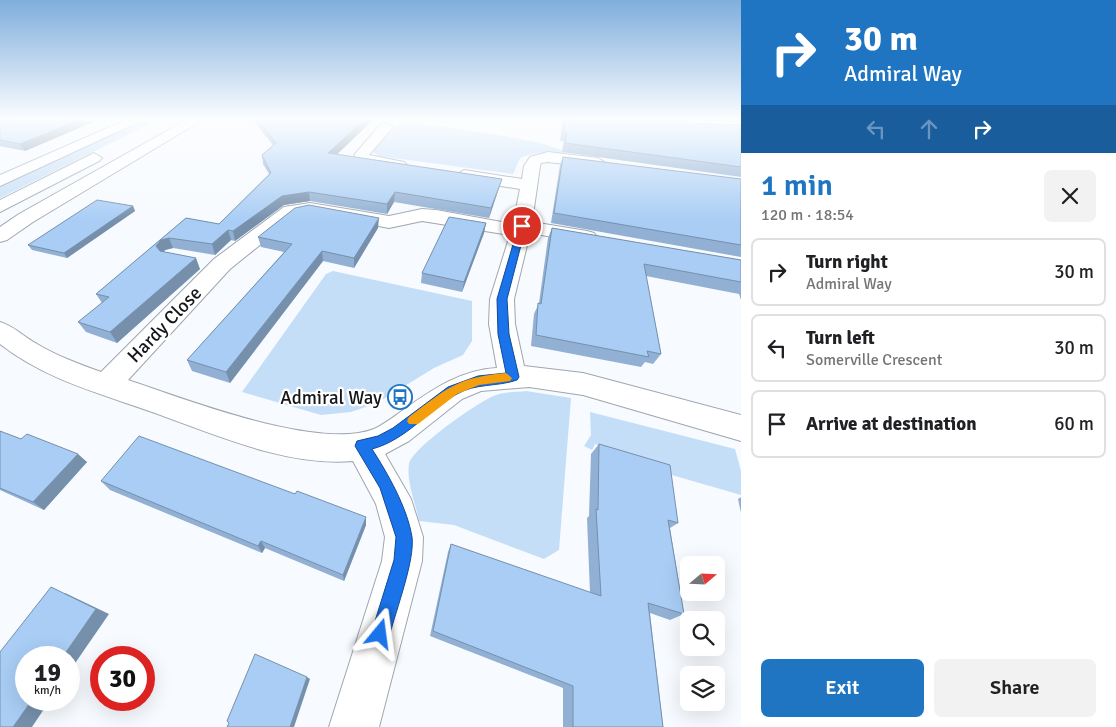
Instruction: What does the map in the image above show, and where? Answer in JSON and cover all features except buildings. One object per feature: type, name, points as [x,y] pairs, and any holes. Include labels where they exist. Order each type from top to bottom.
[{"type":"street","points":[[0,181],[63,153]]},
{"type":"street","points":[[0,207],[104,153]]},
{"type":"street","points":[[0,236],[26,218],[139,153]]},
{"type":"street","points":[[363,153],[361,155],[365,160],[412,167]]},
{"type":"street","points":[[513,377],[504,338],[502,299],[521,228],[532,166],[536,160],[543,158],[566,158],[610,164]]},
{"type":"street","points":[[450,173],[529,185]]},
{"type":"street","name":"Hardy Close","points":[[106,384],[212,262],[290,211],[299,208],[389,222],[422,215],[436,216],[606,240]]},
{"type":"street","points":[[0,331],[27,351],[67,372],[214,421],[290,443],[328,449],[362,446],[381,441],[398,432],[452,391],[478,380],[528,376],[583,384],[741,428]]},
{"type":"street","points":[[354,727],[402,560],[404,537],[386,485],[362,446]]},
{"type":"shaded area","points":[[73,153],[91,153],[0,198],[0,186]]},
{"type":"shaded area","points":[[374,153],[565,153],[567,154],[543,153],[520,158],[513,174],[378,156]]},
{"type":"shaded area","points":[[333,271],[472,301],[472,341],[463,355],[434,368],[377,403],[351,412],[321,415],[242,392],[326,274]]},
{"type":"shaded area","points":[[526,391],[571,398],[559,550],[544,559],[454,525],[419,521],[408,471],[409,464],[421,447],[476,406],[496,395]]},
{"type":"shaded area","points":[[590,412],[735,449],[741,471],[741,495],[644,467],[628,455],[595,444],[592,450],[584,446],[591,435]]},
{"type":"slow traffic","points":[[413,421],[452,391],[478,380],[506,378]]},
{"type":"place","name":"Admiral Way","points":[[400,397]]},
{"type":"route","points":[[380,634],[402,560],[404,537],[393,499],[362,446],[381,441],[398,432],[452,391],[478,380],[513,377],[503,334],[502,299],[522,226]]}]
